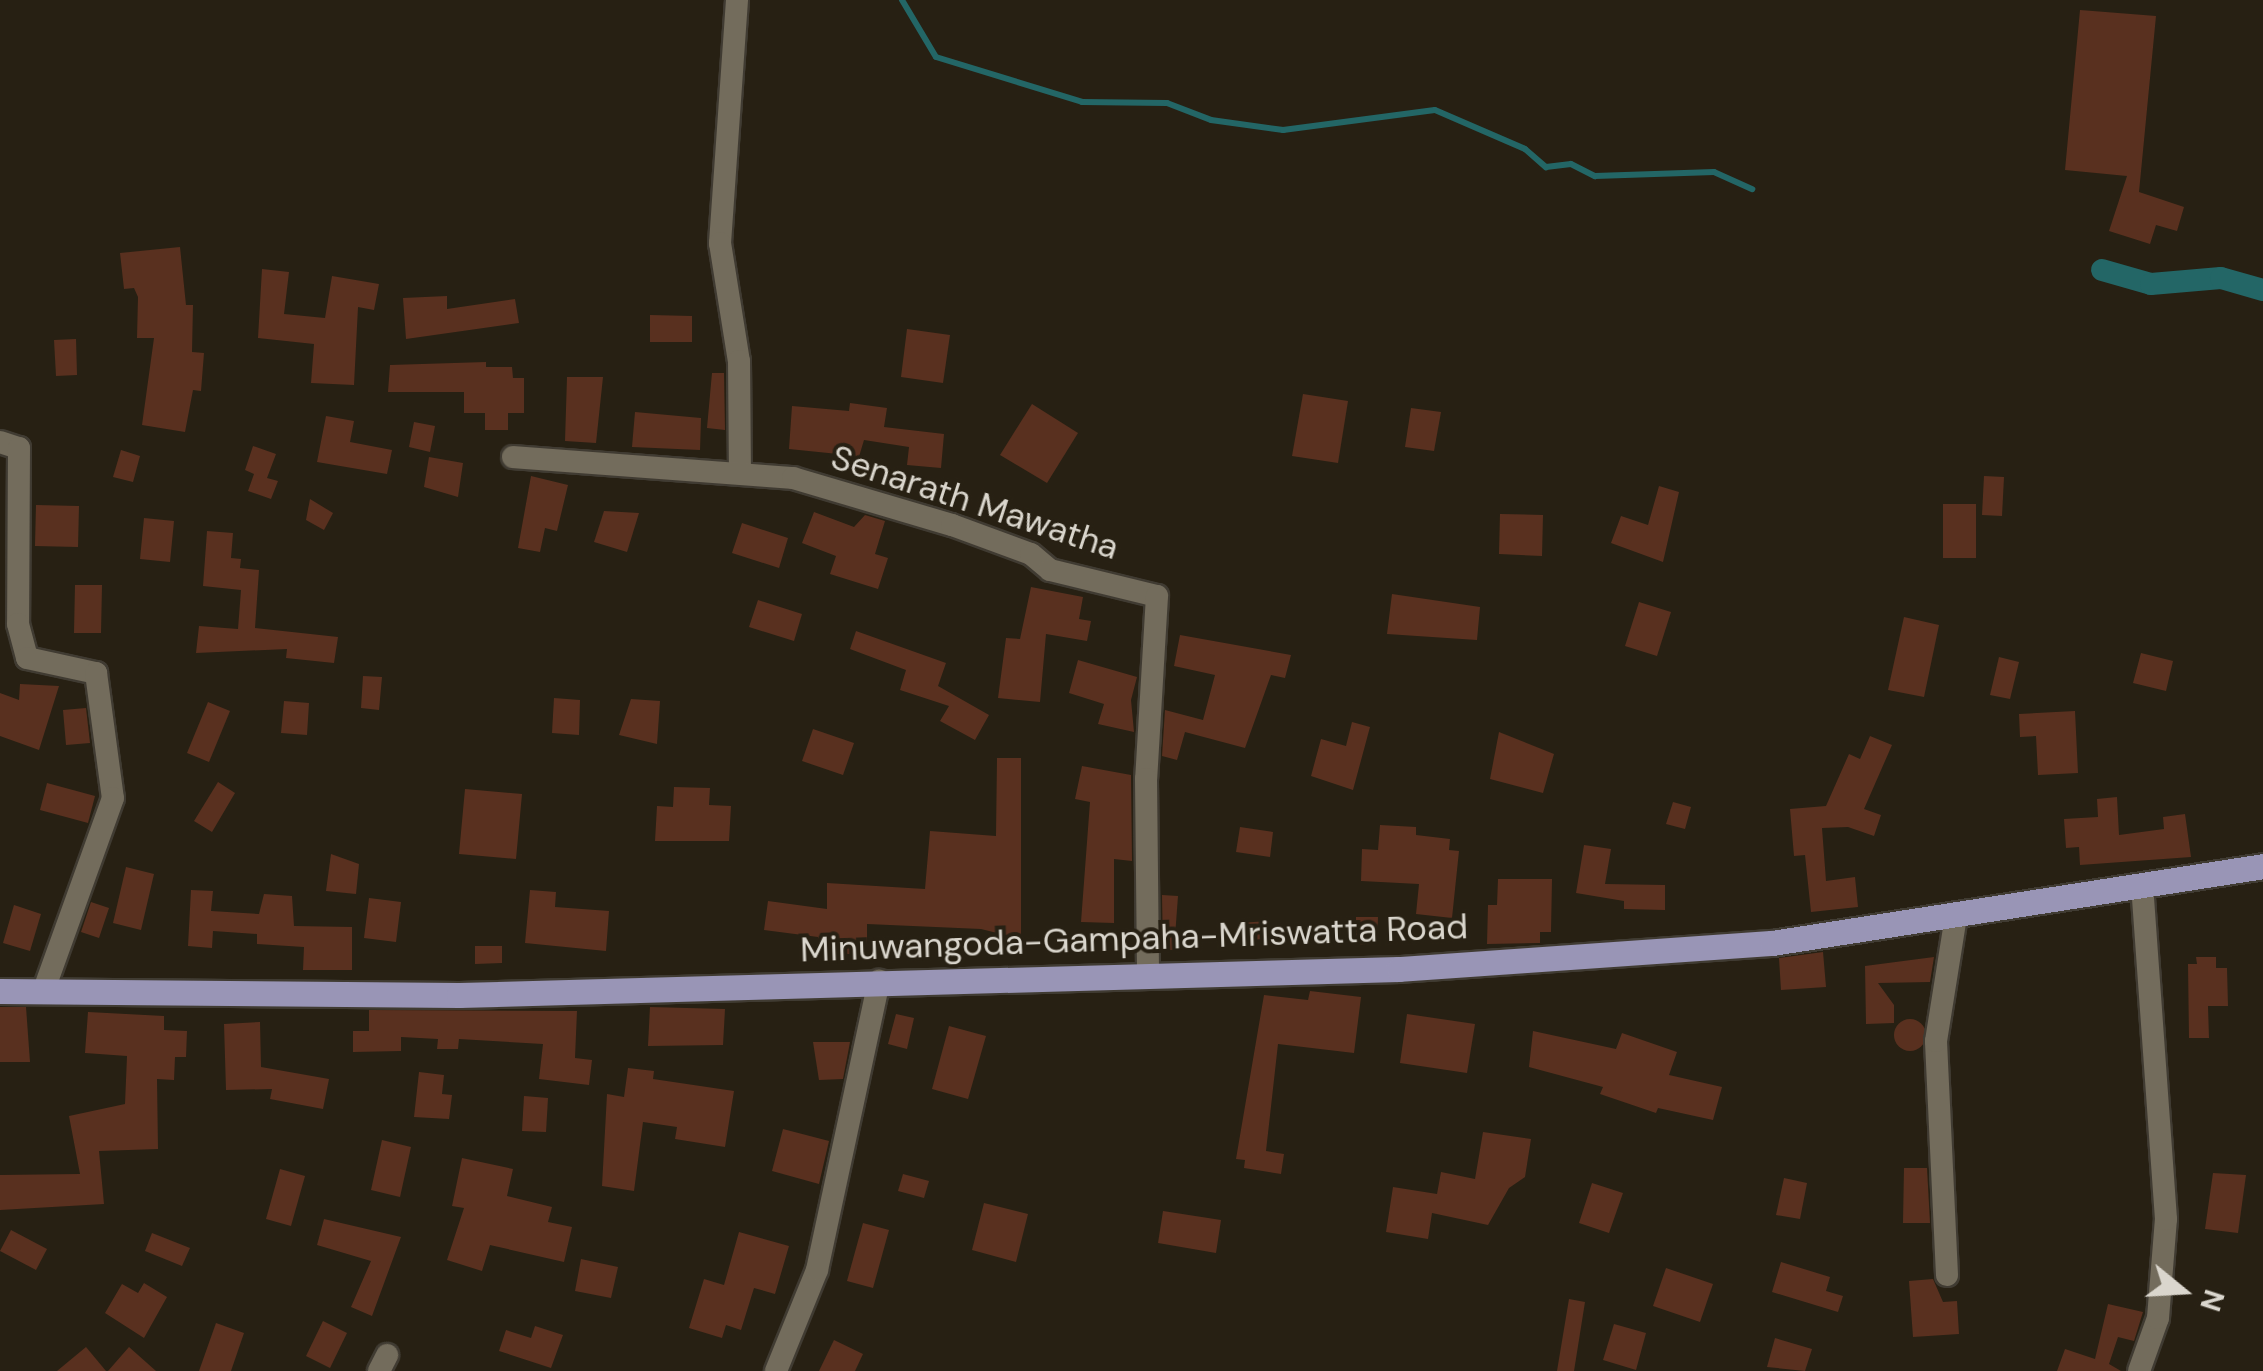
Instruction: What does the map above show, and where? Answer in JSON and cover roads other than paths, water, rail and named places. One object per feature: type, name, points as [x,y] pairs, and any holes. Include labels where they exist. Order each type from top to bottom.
[{"type":"main road","name":"Minuwangoda-Gampaha-Mriswatta Road","points":[[0,992],[460,995],[1399,968],[1772,943],[2263,866]]},
{"type":"street","points":[[737,0],[720,243],[739,361],[740,473]]},
{"type":"street","points":[[0,442],[19,448],[18,624],[27,658],[96,674],[113,798],[43,992]]},
{"type":"street","name":"Senarath Mawatha","points":[[513,457],[793,478],[917,514],[1031,554],[1050,570],[1157,596],[1146,778],[1148,974]]},
{"type":"street","points":[[2139,1371],[2158,1318],[2166,1220],[2142,886]]},
{"type":"street","points":[[1947,1276],[1936,1041],[1956,916]]},
{"type":"street","points":[[776,1371],[784,1337],[817,1270],[879,981]]},
{"type":"waterway","points":[[902,0],[936,57],[1082,102],[1167,103],[1211,120],[1283,130],[1435,110],[1525,149],[1546,167],[1571,164],[1595,176],[1714,172],[1752,189]]},
{"type":"waterway","points":[[2102,270],[2151,284],[2221,278],[2263,290]]}]
